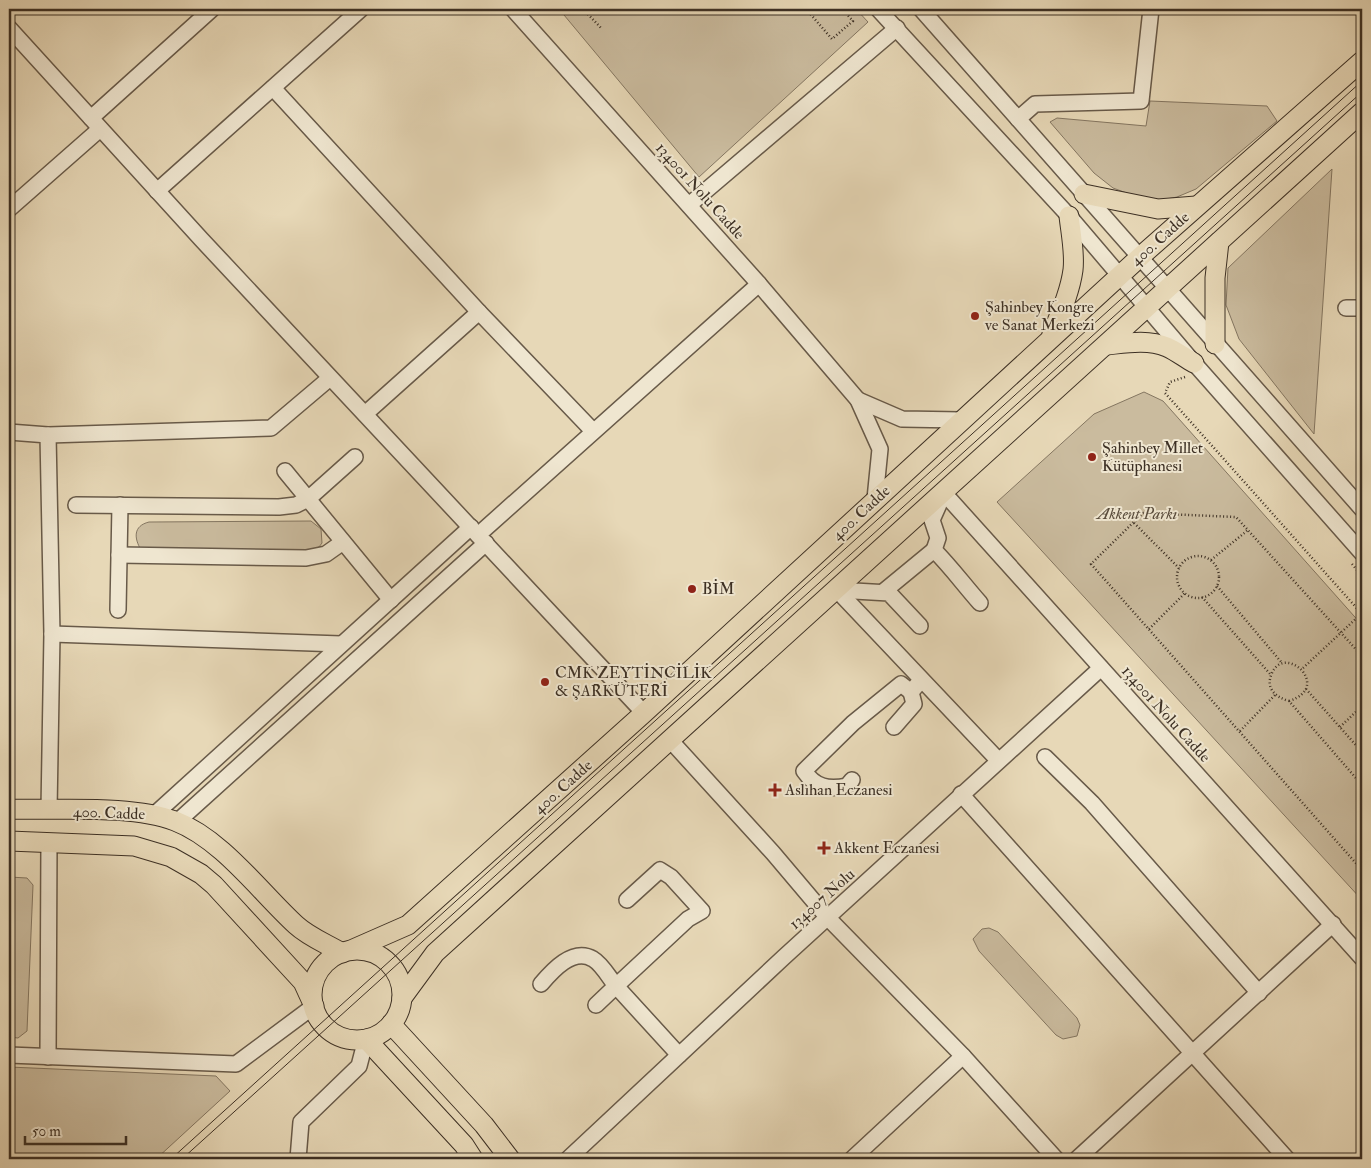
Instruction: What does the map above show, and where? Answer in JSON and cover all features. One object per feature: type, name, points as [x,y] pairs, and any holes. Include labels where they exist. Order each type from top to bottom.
[{"type":"main road","name":"400. Cadde","points":[[9,809],[135,812],[177,822],[196,832],[214,846],[305,933],[346,951],[408,926],[644,713],[960,420],[1196,206],[1362,60]]},
{"type":"main road","points":[[9,841],[134,846],[171,857],[202,874],[273,948],[303,982],[319,1019],[327,1028],[339,1036],[352,1040],[366,1039],[380,1034],[396,1018],[402,998],[435,953],[838,590],[1362,112]]},
{"type":"main road","points":[[1084,194],[1158,209],[1196,206]]},
{"type":"main road","points":[[1050,339],[1064,305],[1072,271],[1073,251],[1069,216]]},
{"type":"main road","points":[[1215,344],[1215,278],[1219,242]]},
{"type":"main road","points":[[1107,345],[1144,342],[1158,344],[1166,347],[1191,369]]},
{"type":"main road","points":[[314,1006],[312,993],[315,980],[321,968],[330,959],[346,951],[364,950],[377,954],[388,962],[396,972],[401,984],[402,998]]},
{"type":"main road","points":[[391,1024],[484,1125],[510,1159]]},
{"type":"main road","points":[[366,1039],[464,1145],[473,1159]]},
{"type":"street","points":[[9,209],[212,9]]},
{"type":"street","points":[[157,191],[361,9]]},
{"type":"street","name":"134001 Nolu Cadde","points":[[513,9],[759,284],[858,400],[880,449],[875,500]]},
{"type":"street","points":[[878,9],[1069,216],[1148,308],[1191,369],[1362,554]]},
{"type":"street","points":[[921,9],[1141,256],[1215,344],[1362,509]]},
{"type":"street","points":[[1018,119],[1035,104],[1141,101],[1150,9]]},
{"type":"street","points":[[9,28],[330,378],[644,713]]},
{"type":"street","points":[[689,205],[897,28]]},
{"type":"street","points":[[273,88],[479,312],[592,431]]},
{"type":"street","points":[[177,822],[478,535],[592,431],[759,284]]},
{"type":"street","points":[[1346,308],[1362,308]]},
{"type":"street","points":[[365,414],[479,312]]},
{"type":"street","points":[[9,432],[48,435],[271,428],[330,378]]},
{"type":"street","name":"134001 Nolu Cadde","points":[[858,400],[902,419],[960,420]]},
{"type":"street","points":[[48,435],[52,634],[49,810]]},
{"type":"street","points":[[76,505],[278,507],[296,505],[308,499],[355,457]]},
{"type":"street","points":[[285,471],[391,600]]},
{"type":"street","points":[[883,592],[934,550],[938,538],[932,520],[944,493]]},
{"type":"street","name":"134001 Nolu Cadde","points":[[944,493],[1362,958]]},
{"type":"street","points":[[118,610],[120,505]]},
{"type":"street","points":[[154,815],[391,600],[478,535]]},
{"type":"street","points":[[119,555],[313,557],[332,550],[343,542]]},
{"type":"street","points":[[934,550],[955,571],[964,585],[980,603]]},
{"type":"street","points":[[838,590],[889,593],[920,626]]},
{"type":"street","points":[[838,590],[924,679],[998,760]]},
{"type":"street","points":[[52,634],[342,644]]},
{"type":"street","name":"134007 Nolu","points":[[568,1159],[961,794],[1101,668]]},
{"type":"street","points":[[911,692],[924,679]]},
{"type":"street","points":[[852,780],[847,786],[831,789],[812,783],[804,772],[853,723],[901,684],[911,692],[914,704],[894,727]]},
{"type":"street","points":[[671,741],[773,852],[828,918],[963,1056],[1056,1159]]},
{"type":"street","points":[[1045,757],[1092,803],[1259,993]]},
{"type":"street","points":[[961,794],[1287,1159]]},
{"type":"street","points":[[48,1057],[49,842]]},
{"type":"street","points":[[596,1005],[688,919],[702,911],[671,877],[660,870],[627,900]]},
{"type":"street","points":[[1077,1159],[1333,924]]},
{"type":"street","points":[[541,984],[552,972],[572,957],[593,959],[679,1055]]},
{"type":"street","points":[[9,1055],[236,1064],[314,1006]]},
{"type":"street","points":[[298,1159],[301,1122],[359,1066],[366,1039]]},
{"type":"street","points":[[852,1159],[963,1056]]},
{"type":"path","points":[[583,9],[602,29]]},
{"type":"path","points":[[806,9],[832,39],[854,21],[842,9]]},
{"type":"path","points":[[1191,369],[1170,382],[1165,393],[1362,614],[1302,668]]},
{"type":"path","points":[[1362,656],[1236,517],[1143,513],[1091,564],[1362,870]]},
{"type":"path","points":[[1134,522],[1179,568]]},
{"type":"path","points":[[1211,560],[1248,530]]},
{"type":"path","points":[[1193,556],[1202,556],[1211,560],[1217,568],[1219,577],[1217,586],[1211,593],[1202,597],[1193,597],[1185,593],[1179,586],[1177,577],[1179,568],[1185,560],[1193,556]]},
{"type":"path","points":[[1217,586],[1282,663]]},
{"type":"path","points":[[1149,629],[1185,593]]},
{"type":"path","points":[[1202,597],[1271,675]]},
{"type":"path","points":[[1282,663],[1293,663],[1302,668],[1307,678],[1306,689],[1299,698],[1289,701],[1278,698],[1271,690],[1273,669],[1282,663]]},
{"type":"path","points":[[1306,689],[1362,752]]},
{"type":"path","points":[[1240,732],[1275,695]]},
{"type":"path","points":[[1289,701],[1362,786]]},
{"type":"path","points":[[1340,727],[1362,706]]},
{"type":"green space","points":[[559,9],[856,9],[868,22],[699,177]]},
{"type":"green space","points":[[1150,101],[1267,106],[1277,121],[1196,189],[1177,197],[1151,202],[1113,188],[1094,173],[1050,122],[1057,118],[1146,126]]},
{"type":"green space","points":[[1332,169],[1314,434],[1239,339],[1226,305],[1228,268]]},
{"type":"green space","name":"Akkent Parkı","points":[[1144,392],[1163,401],[1362,625],[1362,900],[997,502],[1094,414]]},
{"type":"green space","points":[[311,521],[321,529],[322,543],[319,547],[307,551],[141,550],[136,537],[140,526],[149,522]]},
{"type":"green space","points":[[9,877],[27,878],[33,885],[27,1031],[18,1038],[9,1037]]},
{"type":"green space","points":[[989,928],[998,932],[1077,1018],[1080,1025],[1077,1036],[1063,1039],[1056,1035],[979,951],[973,939],[982,929]]},
{"type":"green space","points":[[9,1067],[216,1076],[230,1091],[156,1159],[9,1159]]},
{"type":"tram line","points":[[171,1159],[1362,81]]},
{"type":"tram line","points":[[182,1159],[1362,92]]},
{"type":"place","name":"Şahinbey Kongre ve Sanat Merkezi","points":[[975,316]]},
{"type":"place","name":"Şahinbey Millet Kütüphanesi","points":[[1092,457]]},
{"type":"place","name":"BİM","points":[[692,589]]},
{"type":"place","name":"CMK ZEYTİNCİLİK & ŞARKÜTERİ","points":[[545,682]]},
{"type":"place","name":"Aslıhan Eczanesi","points":[[775,790]]},
{"type":"place","name":"Akkent Eczanesi","points":[[824,848]]}]
